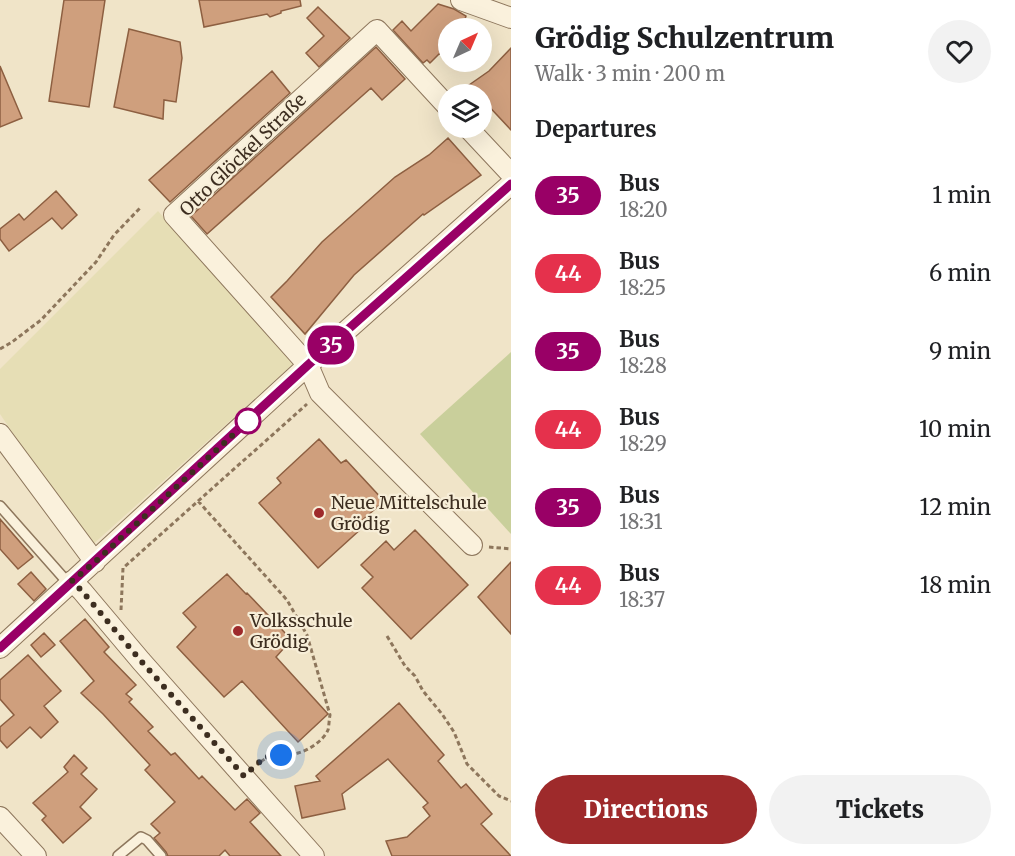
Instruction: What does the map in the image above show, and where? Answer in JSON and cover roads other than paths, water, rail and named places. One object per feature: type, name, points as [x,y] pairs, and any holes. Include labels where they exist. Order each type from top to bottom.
[{"type":"street","points":[[461,0],[511,18]]},
{"type":"street","name":"Otto Glöckel Straße","points":[[438,96],[377,30],[174,215],[308,365],[320,393],[471,545]]},
{"type":"street","points":[[0,648],[308,365],[510,184],[476,138]]},
{"type":"street","points":[[0,434],[95,562]]},
{"type":"street","points":[[70,583],[82,591],[314,856]]},
{"type":"street","points":[[0,817],[36,856]]},
{"type":"lane","points":[[0,506],[70,583]]},
{"type":"lane","points":[[118,856],[141,837],[147,840],[161,856]]},
{"type":"place","name":"Neue Mittelschule Grödig","points":[[319,513]]},
{"type":"place","name":"Volksschule Grödig","points":[[238,631]]}]
